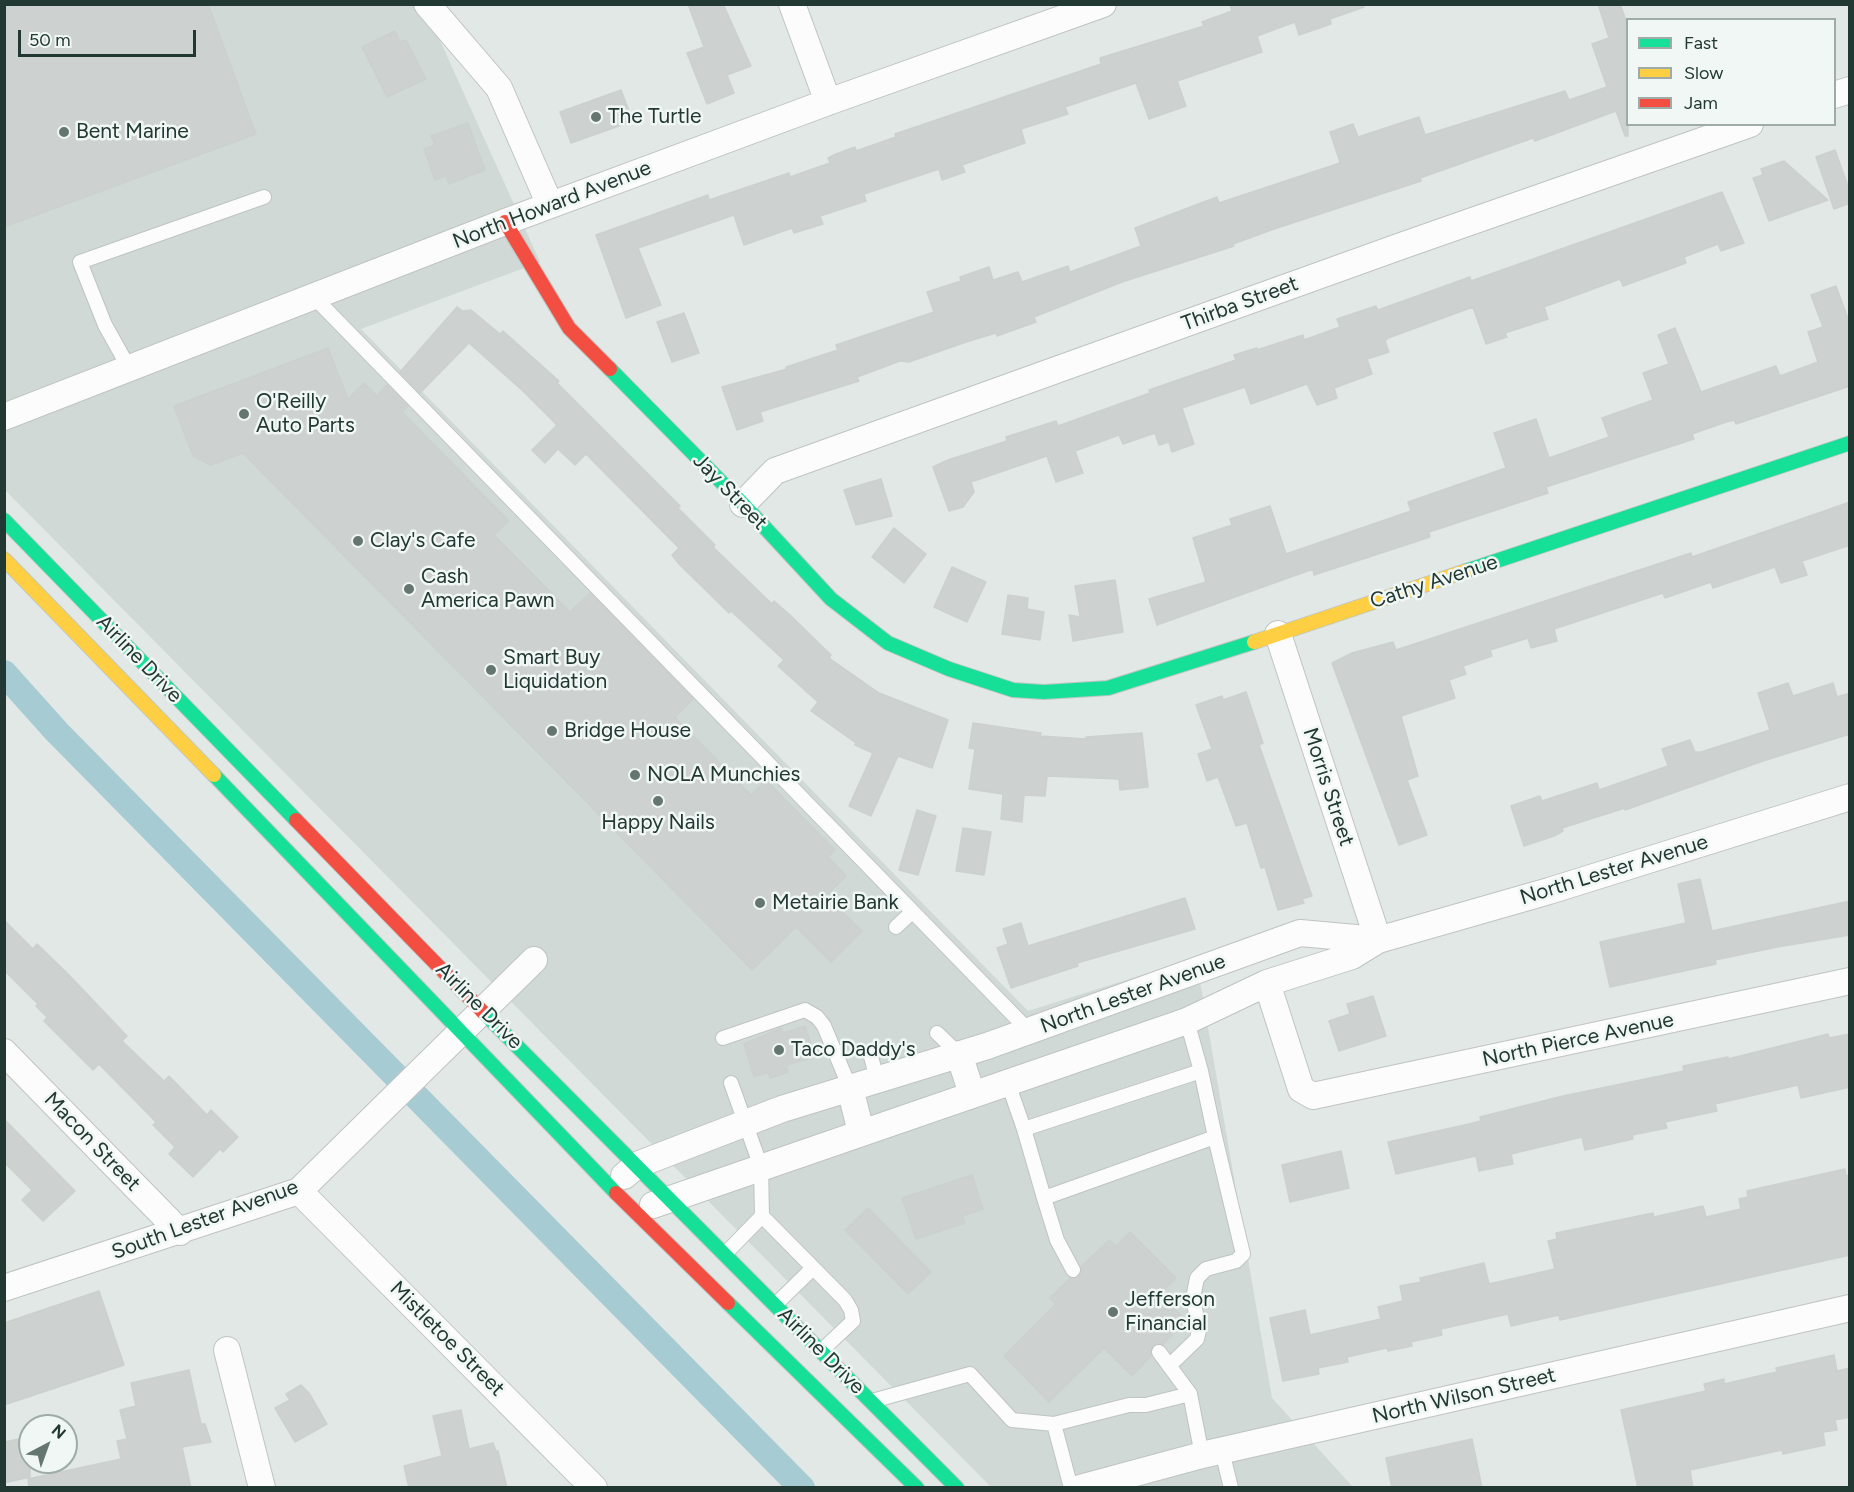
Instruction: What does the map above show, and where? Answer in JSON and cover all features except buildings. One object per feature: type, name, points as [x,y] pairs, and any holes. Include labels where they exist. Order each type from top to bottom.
[{"type":"main road","name":"Jay Street","points":[[505,222],[568,328],[743,504],[831,599],[888,643],[949,669],[1013,690]]},
{"type":"main road","name":"Cathy Avenue","points":[[1013,690],[1044,692],[1108,688],[1278,634],[1850,443]]},
{"type":"main road","name":"Airline Drive","points":[[4,520],[482,1010],[957,1488]]},
{"type":"main road","name":"Airline Drive","points":[[4,559],[461,1029],[611,1188],[917,1488]]},
{"type":"street","points":[[428,4],[499,88],[550,205]]},
{"type":"street","points":[[792,4],[828,102]]},
{"type":"street","name":"North Howard Avenue","points":[[4,417],[550,205],[828,102],[1103,4]]},
{"type":"street","name":"Thirba Street","points":[[743,504],[774,471],[1404,245],[1744,126]]},
{"type":"street","name":"Morris Street","points":[[1278,634],[1378,940]]},
{"type":"street","name":"North Lester Avenue","points":[[636,1211],[1187,1021],[1267,983],[1352,956],[1378,940],[1549,891],[1850,796]]},
{"type":"street","name":"North Lester Avenue","points":[[611,1188],[637,1165],[744,1123],[1029,1031],[1300,933],[1378,940]]},
{"type":"street","name":"South Lester Avenue","points":[[4,1288],[299,1191],[434,1055],[534,960]]},
{"type":"street","name":"North Pierce Avenue","points":[[1267,983],[1301,1089],[1307,1094],[1324,1093],[1850,981]]},
{"type":"street","name":"Macon Street","points":[[4,1053],[180,1232]]},
{"type":"street","points":[[959,1054],[972,1094]]},
{"type":"street","points":[[850,1088],[861,1132]]},
{"type":"street","name":"Mistletoe Street","points":[[299,1191],[594,1488]]},
{"type":"street","name":"North Wilson Street","points":[[1080,1488],[1212,1453],[1850,1308]]},
{"type":"street","points":[[227,1350],[262,1488]]},
{"type":"lane","points":[[129,368],[105,325],[80,262],[264,197]]},
{"type":"lane","points":[[313,296],[1029,1031]]},
{"type":"lane","points":[[897,927],[912,912]]},
{"type":"lane","points":[[723,1038],[805,1010],[817,1017],[824,1026],[850,1088]]},
{"type":"lane","points":[[1169,1366],[1197,1339],[1198,1330],[1193,1298],[1197,1278],[1206,1269],[1236,1261],[1243,1254],[1201,1071],[1187,1021]]},
{"type":"lane","points":[[937,1033],[959,1054]]},
{"type":"lane","points":[[870,1053],[877,1079]]},
{"type":"lane","points":[[1024,1129],[1201,1071]]},
{"type":"lane","points":[[731,1083],[761,1167],[762,1216],[845,1300],[851,1310],[853,1321],[821,1351]]},
{"type":"lane","points":[[1008,1083],[1057,1240],[1073,1270]]},
{"type":"lane","points":[[1044,1198],[1215,1137]]},
{"type":"lane","points":[[725,1254],[762,1216]]},
{"type":"lane","points":[[775,1305],[813,1268]]},
{"type":"lane","points":[[1159,1352],[1190,1394],[1212,1453],[1231,1488]]},
{"type":"lane","points":[[872,1401],[970,1374],[1012,1420],[1054,1424],[1129,1405],[1146,1405],[1190,1394]]},
{"type":"lane","points":[[1054,1424],[1071,1488]]},
{"type":"shaded area","points":[[4,5],[424,5],[540,262],[361,329],[1028,1011],[1196,958],[1272,1398],[1353,1487],[991,1487],[5,490]]},
{"type":"waterway","points":[[4,673],[57,732],[802,1488]]},
{"type":"traffic: fast","points":[[610,369],[743,504],[831,599],[888,643],[949,669],[1013,690],[1044,692],[1108,688],[1254,642]]},
{"type":"traffic: fast","points":[[1466,571],[1850,443]]},
{"type":"traffic: fast","points":[[4,520],[296,820]]},
{"type":"traffic: fast","points":[[214,775],[616,1193]]},
{"type":"traffic: fast","points":[[483,1012],[957,1488]]},
{"type":"traffic: fast","points":[[728,1303],[917,1488]]},
{"type":"traffic: slow","points":[[4,559],[214,775]]},
{"type":"traffic: slow","points":[[1254,642],[1466,571]]},
{"type":"traffic: jam","points":[[505,222],[569,328],[610,369]]},
{"type":"traffic: jam","points":[[296,820],[483,1012]]},
{"type":"traffic: jam","points":[[616,1193],[728,1303]]},
{"type":"place","name":"The Turtle","points":[[596,117]]},
{"type":"place","name":"Bent Marine","points":[[64,132]]},
{"type":"place","name":"O'Reilly Auto Parts","points":[[244,414]]},
{"type":"place","name":"Clay's Cafe","points":[[358,541]]},
{"type":"place","name":"Cash America Pawn","points":[[409,589]]},
{"type":"place","name":"Smart Buy Liquidation","points":[[491,670]]},
{"type":"place","name":"Bridge House","points":[[552,731]]},
{"type":"place","name":"NOLA Munchies","points":[[635,775]]},
{"type":"place","name":"Happy Nails","points":[[658,801]]},
{"type":"place","name":"Metairie Bank","points":[[760,903]]},
{"type":"place","name":"Taco Daddy's","points":[[779,1050]]},
{"type":"place","name":"Jefferson Financial","points":[[1113,1312]]}]
